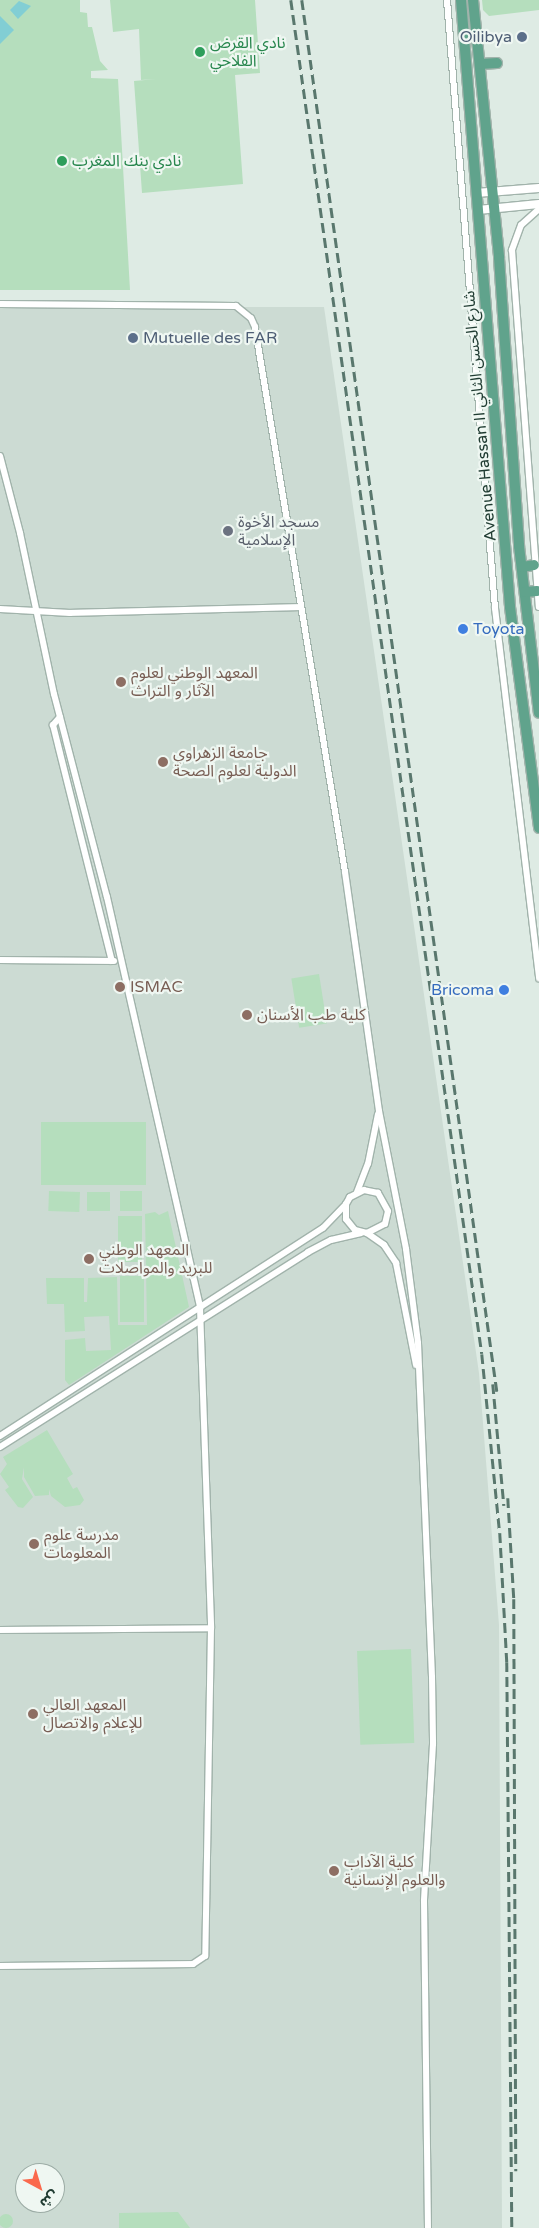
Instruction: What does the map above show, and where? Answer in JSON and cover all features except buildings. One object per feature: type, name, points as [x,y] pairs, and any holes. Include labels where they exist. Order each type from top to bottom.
[{"type":"main road","name":"Avenue Hassan II شارع الحسن الثاني","points":[[461,0],[510,607],[539,828]]},
{"type":"main road","name":"Avenue Hassan II شارع الحسن الثاني","points":[[473,0],[494,209],[522,567],[534,643],[539,712]]},
{"type":"main road","points":[[480,64],[497,62]]},
{"type":"main road","points":[[522,567],[534,565]]},
{"type":"main road","points":[[525,592],[537,591]]},
{"type":"street","points":[[447,0],[494,608],[539,978]]},
{"type":"street","points":[[476,193],[539,188]]},
{"type":"street","points":[[478,210],[539,204]]},
{"type":"street","points":[[539,209],[521,225],[512,250],[534,565],[539,607]]},
{"type":"street","points":[[0,304],[236,306],[251,318],[255,327],[299,607],[346,879],[379,1111],[398,1203],[418,1342],[417,1368],[427,1506],[433,1744],[424,1901],[428,2228]]},
{"type":"street","points":[[0,456],[60,717],[122,961],[200,1308],[211,1628],[206,1956],[193,1964],[0,1966]]},
{"type":"street","points":[[0,609],[70,613],[299,607]]},
{"type":"street","points":[[60,717],[53,725],[112,961]]},
{"type":"street","points":[[0,960],[122,961]]},
{"type":"street","points":[[0,1436],[323,1228],[357,1192],[368,1164],[379,1111]]},
{"type":"street","points":[[0,1447],[308,1252],[331,1240],[364,1233],[385,1224],[387,1204],[378,1193],[357,1192]]},
{"type":"street","points":[[387,1204],[398,1203]]},
{"type":"street","points":[[346,1204],[349,1225],[384,1245],[396,1263],[409,1344],[417,1368]]},
{"type":"street","points":[[133,1351],[138,1360]]},
{"type":"street","points":[[73,1389],[79,1397]]},
{"type":"street","points":[[0,1630],[211,1628]]},
{"type":"shaded area","points":[[0,307],[324,307],[479,1373],[499,1625],[502,2228],[0,2228]]},
{"type":"green space","name":"نادي بنك المغرب","points":[[0,0],[80,0],[80,12],[87,13],[88,27],[92,27],[100,61],[108,70],[91,71],[91,78],[118,79],[130,290],[0,290]]},
{"type":"green space","points":[[110,0],[255,0],[260,73],[235,75],[243,184],[142,193],[134,81],[156,79],[141,80],[139,29],[113,32]]},
{"type":"green space","points":[[482,0],[539,0],[539,10],[489,16],[483,10]]},
{"type":"green space","points":[[319,974],[327,1023],[299,1028],[291,978]]},
{"type":"green space","points":[[41,1122],[146,1122],[146,1185],[41,1185]]},
{"type":"green space","points":[[49,1191],[80,1192],[79,1212],[48,1211]]},
{"type":"green space","points":[[120,1191],[142,1191],[142,1211],[120,1211]]},
{"type":"green space","points":[[87,1192],[110,1192],[110,1211],[87,1211]]},
{"type":"green space","points":[[168,1211],[189,1307],[69,1385],[65,1380],[65,1340],[85,1338],[86,1351],[111,1350],[109,1316],[84,1317],[85,1331],[65,1332],[64,1304],[47,1304],[46,1278],[84,1278],[84,1302],[87,1302],[88,1278],[117,1277],[118,1325],[147,1325],[145,1214],[155,1212],[159,1215]]},
{"type":"green space","points":[[118,1216],[142,1216],[142,1262],[118,1262]]},
{"type":"green space","points":[[120,1276],[144,1276],[144,1322],[120,1322]]},
{"type":"green space","points":[[47,1430],[73,1474],[67,1478],[73,1489],[77,1487],[84,1500],[80,1505],[65,1507],[51,1496],[49,1489],[49,1495],[35,1496],[24,1477],[24,1467],[22,1479],[33,1497],[23,1508],[18,1507],[5,1490],[9,1487],[0,1474],[7,1464],[3,1457]]},
{"type":"green space","points":[[411,1649],[414,1743],[360,1745],[357,1651]]},
{"type":"green space","points":[[178,2212],[190,2228],[119,2228],[119,2213]]},
{"type":"green space","points":[[3,2214],[9,2214],[13,2221],[9,2228],[3,2228],[-1,2224],[-1,2218]]},
{"type":"water","points":[[19,1],[31,6],[18,19],[10,10]]},
{"type":"water","points":[[0,16],[14,30],[0,44]]},
{"type":"railway","points":[[291,0],[482,1354],[500,1533],[507,1662],[512,2228]]},
{"type":"railway","points":[[302,0],[497,1391]]},
{"type":"railway","points":[[493,1384],[504,1506]]},
{"type":"railway","points":[[508,1498],[514,1599],[516,2171]]},
{"type":"place","name":"Oilibya","points":[[522,37]]},
{"type":"place","name":"نادي القرض الفلاحي","points":[[200,52]]},
{"type":"place","name":"نادي بنك المغرب","points":[[62,161]]},
{"type":"place","name":"Mutuelle des FAR","points":[[133,338]]},
{"type":"place","name":"مسجد الأخوة الإسلامية","points":[[228,531]]},
{"type":"place","name":"Toyota","points":[[463,629]]},
{"type":"place","name":"المعهد الوطني لعلوم الآثار و التراث","points":[[121,682]]},
{"type":"place","name":"جامعة الزهراوي الدولية لعلوم الصحة","points":[[163,762]]},
{"type":"place","name":"ISMAC","points":[[120,987]]},
{"type":"place","name":"Bricoma","points":[[504,990]]},
{"type":"place","name":"كلية طب الأسنان","points":[[247,1015]]},
{"type":"place","name":"المعهد الوطني للبريد والمواصلات","points":[[89,1259]]},
{"type":"place","name":"مدرسة علوم المعلومات","points":[[34,1544]]},
{"type":"place","name":"المعهد العالي للإعلام والاتصال","points":[[33,1714]]},
{"type":"place","name":"كلية الآداب والعلوم الإنسانية","points":[[334,1871]]}]
